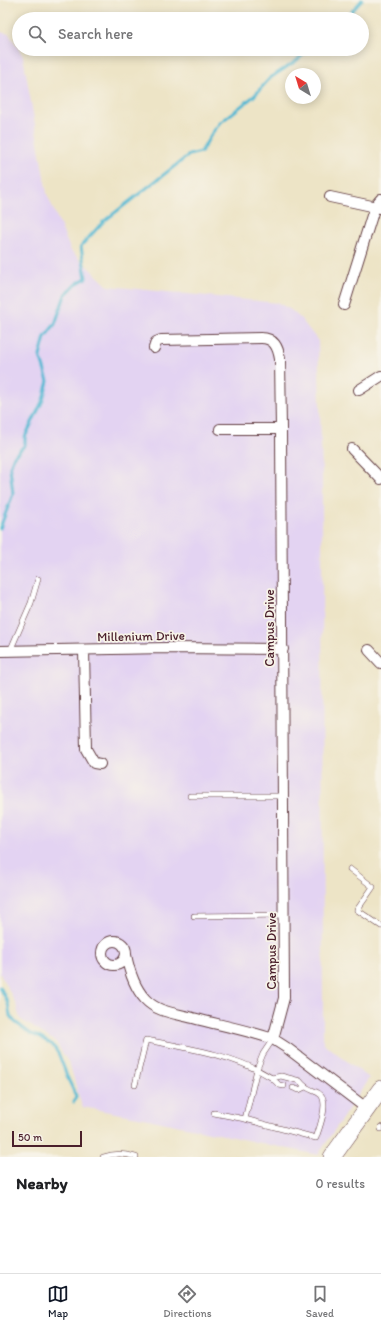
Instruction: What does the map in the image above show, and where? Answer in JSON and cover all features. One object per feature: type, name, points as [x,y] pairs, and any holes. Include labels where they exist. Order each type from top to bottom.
[{"type":"main road","points":[[332,1157],[381,1089]]},
{"type":"street","points":[[330,197],[379,204],[344,305]]},
{"type":"street","name":"Campus Drive","points":[[154,348],[156,342],[161,340],[267,338],[274,342],[279,350],[281,429],[284,998],[273,1039]]},
{"type":"street","points":[[359,390],[381,376]]},
{"type":"street","points":[[220,430],[281,429]]},
{"type":"street","points":[[352,449],[381,479]]},
{"type":"street","name":"Millenium Drive","points":[[5,651],[166,648],[282,649]]},
{"type":"street","points":[[84,650],[86,749],[94,763],[100,764]]},
{"type":"street","points":[[369,650],[381,663]]},
{"type":"street","points":[[126,954],[132,976],[145,999],[151,1004],[164,1012],[192,1017],[273,1039],[366,1108]]},
{"type":"lane","points":[[5,651],[31,603],[38,579]]},
{"type":"lane","points":[[190,796],[283,796]]},
{"type":"lane","points":[[350,869],[373,887],[357,910],[381,926]]},
{"type":"lane","points":[[194,916],[284,915]]},
{"type":"lane","points":[[244,1120],[263,1054],[273,1039]]},
{"type":"lane","points":[[135,1085],[146,1040],[223,1056],[258,1069],[280,1085],[284,1086]]},
{"type":"lane","points":[[214,1113],[316,1138],[324,1111],[324,1102],[321,1095],[305,1087],[300,1081],[281,1076],[272,1078]]},
{"type":"lane","points":[[293,1088],[299,1090],[305,1087]]},
{"type":"lane","points":[[103,1157],[113,1154],[126,1154],[136,1157]]},
{"type":"shaded area","points":[[0,32],[9,34],[12,39],[12,56],[23,56],[47,194],[71,251],[108,286],[278,303],[291,310],[301,319],[318,341],[322,476],[323,1043],[369,1078],[318,1155],[138,1117],[82,1107],[70,1065],[56,1042],[20,1019],[16,1004],[0,973]]},
{"type":"waterway","points":[[351,12],[362,0]]},
{"type":"waterway","points":[[0,528],[13,494],[10,467],[14,456],[25,445],[25,437],[43,400],[48,381],[40,356],[45,337],[55,324],[65,295],[76,284],[86,278],[81,246],[103,222],[189,155],[201,152],[212,133],[221,122],[254,96],[270,78],[302,56]]},
{"type":"waterway","points":[[0,987],[8,1003],[10,1016],[15,1022],[31,1034],[53,1045],[59,1055],[76,1096],[74,1102]]}]
